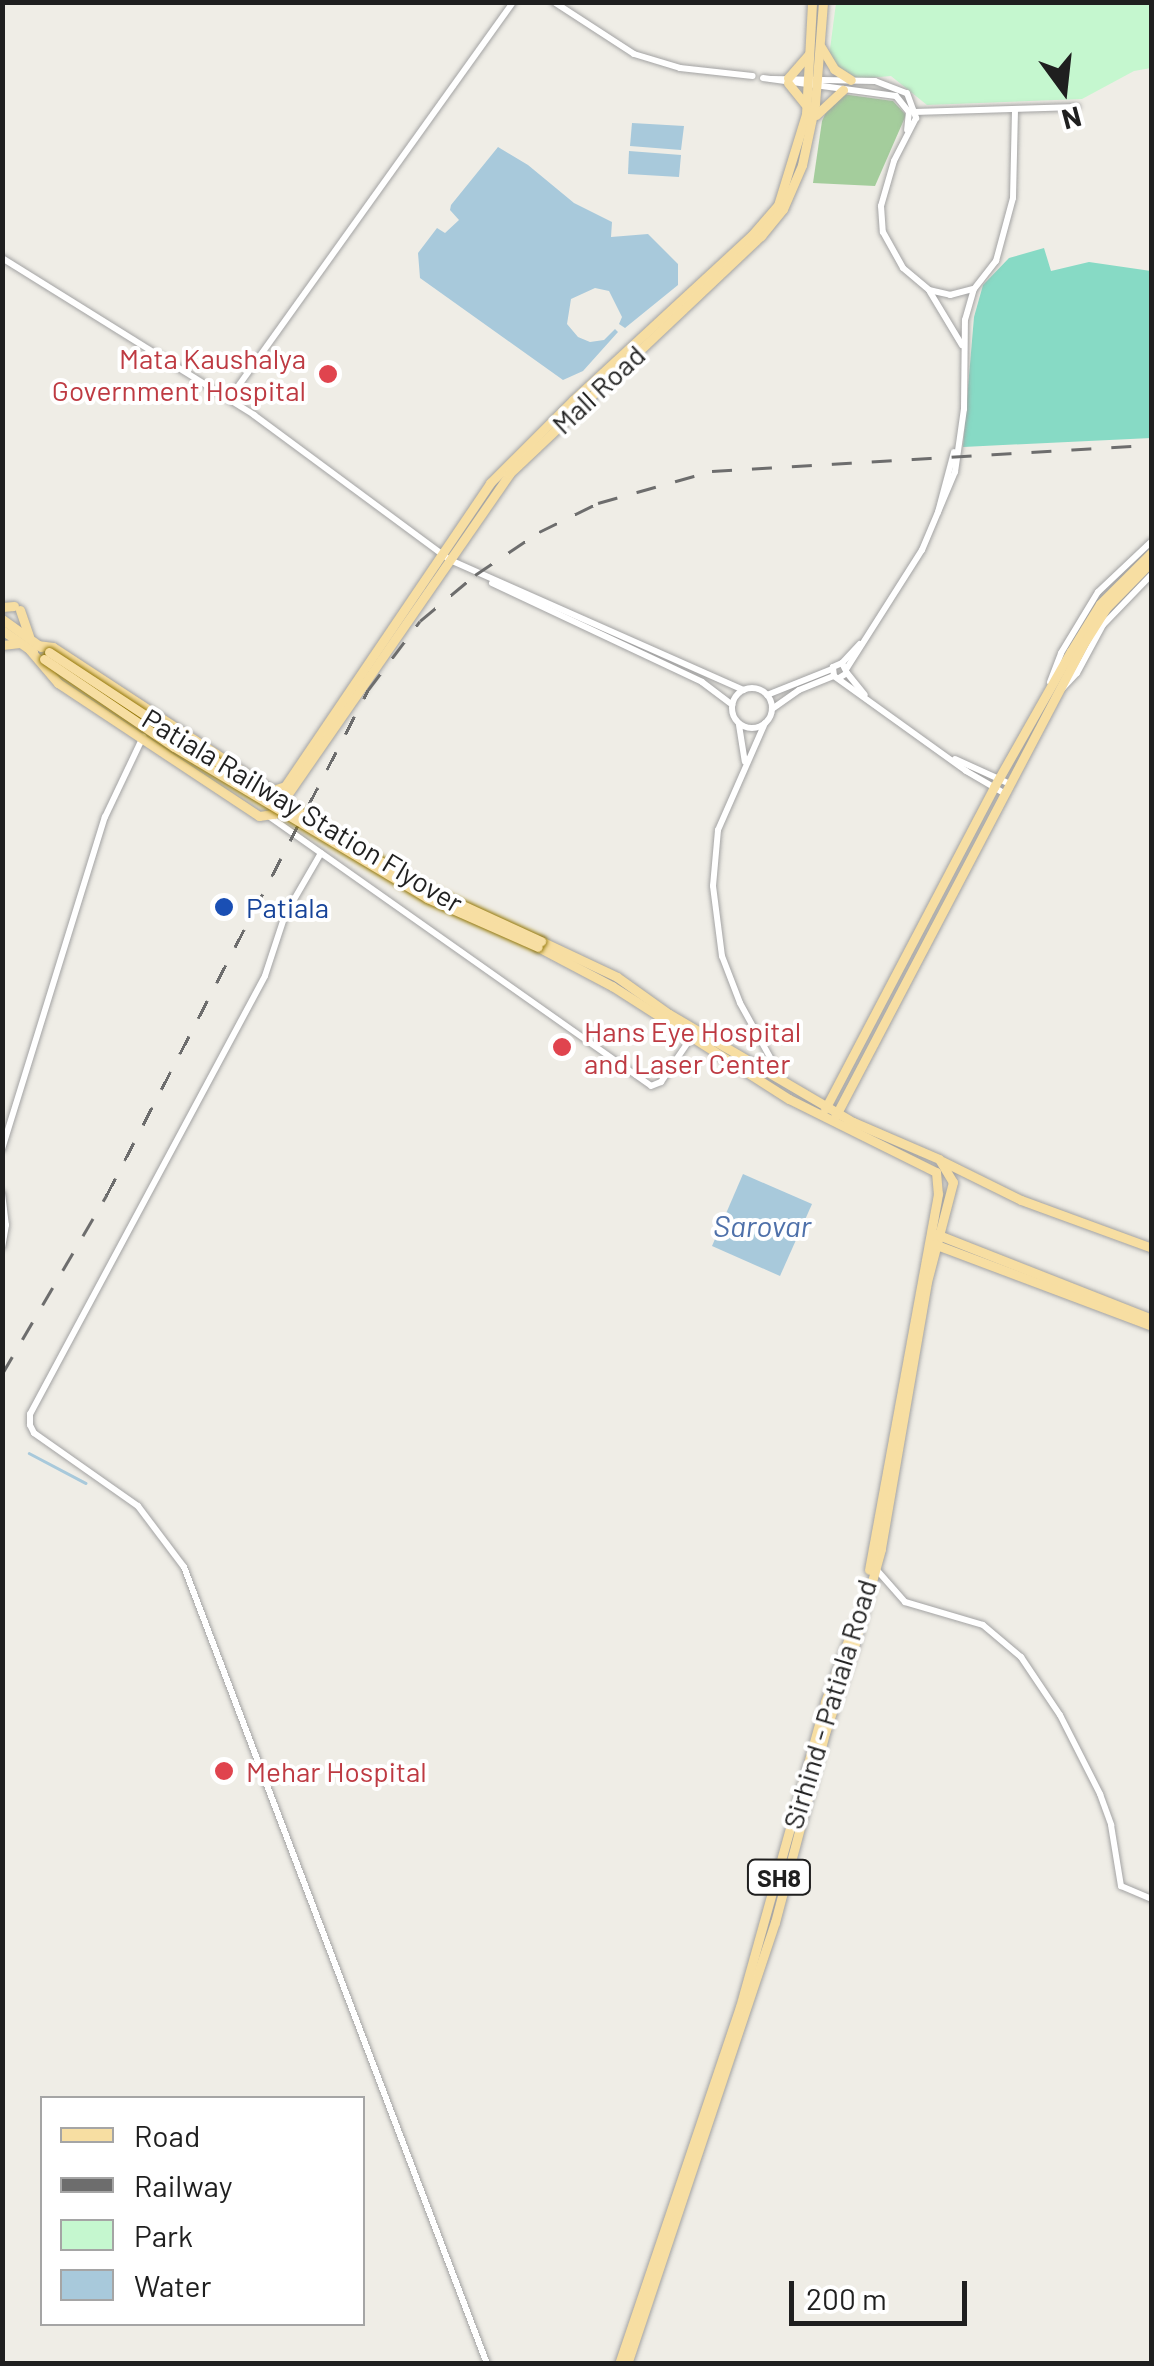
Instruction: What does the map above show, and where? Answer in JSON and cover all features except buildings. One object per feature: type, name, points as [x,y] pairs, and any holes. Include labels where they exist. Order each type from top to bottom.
[{"type":"main road","name":"Mall Road","points":[[155,714],[273,790],[286,786],[492,496],[528,453],[773,222],[794,186],[811,124],[812,2]]},
{"type":"main road","name":"Mall Road","points":[[270,817],[314,761],[447,558],[490,484],[519,451],[768,218],[787,183],[820,44],[823,2]]},
{"type":"main road","points":[[820,44],[834,69],[851,80]]},
{"type":"main road","points":[[806,106],[788,80],[810,53]]},
{"type":"main road","points":[[811,124],[822,106],[843,90]]},
{"type":"main road","points":[[824,1112],[1100,604],[1152,552]]},
{"type":"main road","points":[[1054,690],[1106,608],[1152,561]]},
{"type":"main road","points":[[12,608],[29,644],[58,683],[258,816],[270,817]]},
{"type":"main road","points":[[4,628],[29,644]]},
{"type":"main road","points":[[2,644],[53,647],[155,714]]},
{"type":"main road","name":"Patiala Railway Station Flyover","points":[[29,644],[174,747],[427,898],[542,947],[578,956],[694,1034]]},
{"type":"main road","points":[[835,1118],[1001,785]]},
{"type":"main road","points":[[542,947],[835,1118],[936,1172],[977,1180]]},
{"type":"main road","points":[[694,1034],[784,1082],[824,1112]]},
{"type":"main road","points":[[835,1118],[939,1159],[977,1180],[1152,1248]]},
{"type":"main road","points":[[939,1159],[951,1176]]},
{"type":"main road","name":"SH8","points":[[906,1379],[939,1186],[936,1172]]},
{"type":"main road","name":"SH8","points":[[906,1379],[942,1244],[951,1176]]},
{"type":"main road","points":[[928,1236],[1152,1323]]},
{"type":"main road","points":[[627,2364],[775,1922],[825,1734],[876,1568],[906,1379]]},
{"type":"main road","name":"Sirhind - Patiala Road","points":[[618,2364],[750,1976],[811,1749],[860,1605],[906,1379]]},
{"type":"street","points":[[229,399],[513,2]]},
{"type":"street","points":[[554,2],[634,54],[704,72],[753,76]]},
{"type":"street","points":[[767,78],[851,80],[900,88],[912,99],[913,112],[894,160],[881,222],[904,268],[946,312],[964,350]]},
{"type":"street","points":[[812,82],[896,96],[913,112],[1078,107]]},
{"type":"street","points":[[784,1082],[740,1003],[722,956],[715,918],[718,830],[772,709],[799,690],[845,668],[910,574],[955,472],[965,320],[974,289],[996,261],[1009,215],[1016,182],[1015,110]]},
{"type":"street","points":[[2,258],[229,399],[447,558],[702,682],[732,705],[745,763]]},
{"type":"street","points":[[929,290],[950,295],[974,289]]},
{"type":"street","points":[[1054,690],[1057,662],[1088,606],[1152,540]]},
{"type":"street","points":[[1054,690],[1077,674],[1109,618],[1152,574]]},
{"type":"street","points":[[491,582],[743,690],[756,688],[767,694],[772,709]]},
{"type":"street","points":[[767,694],[845,668]]},
{"type":"street","points":[[845,668],[869,700]]},
{"type":"street","points":[[835,674],[954,759],[1001,785]]},
{"type":"street","points":[[732,705],[743,690]]},
{"type":"street","points":[[2,1149],[105,817],[155,714]]},
{"type":"street","points":[[738,722],[748,728],[764,723]]},
{"type":"street","points":[[270,817],[651,1086],[660,1082],[694,1034]]},
{"type":"street","points":[[322,853],[284,915],[265,976],[30,1414],[30,1425],[34,1433],[138,1506],[184,1567],[486,2364]]},
{"type":"street","points":[[2,1194],[2,1247]]},
{"type":"street","points":[[876,1568],[905,1602],[983,1624],[1022,1656],[1060,1715],[1100,1794],[1111,1825],[1121,1886],[1152,1899]]},
{"type":"green space","points":[[836,3],[1151,3],[1151,68],[1134,71],[1082,99],[927,105],[891,76],[856,79],[844,74],[829,57]]},
{"type":"green space","points":[[842,94],[893,101],[906,115],[875,186],[813,183],[822,121],[831,101]]},
{"type":"green space","points":[[1044,248],[1051,271],[1089,262],[1151,271],[1151,438],[963,447],[974,317],[983,285],[1009,258]]},
{"type":"water","points":[[632,123],[684,126],[681,150],[630,146]]},
{"type":"water","points":[[498,147],[528,165],[574,203],[612,222],[611,237],[648,234],[678,264],[678,285],[625,328],[619,324],[622,317],[609,291],[595,288],[571,299],[567,324],[578,337],[590,342],[604,340],[615,329],[618,332],[583,371],[563,380],[420,278],[418,253],[437,228],[445,233],[459,220],[450,210],[451,205]]},
{"type":"water","points":[[629,151],[681,155],[679,177],[628,174]]},
{"type":"water","name":"Sarovar","points":[[743,1174],[812,1204],[780,1276],[712,1246]]},
{"type":"waterway","points":[[29,1453],[86,1483]]},
{"type":"railway","points":[[2,1374],[106,1196],[368,690],[420,621],[475,575],[539,532],[598,503],[712,471],[1152,445]]},
{"type":"place","name":"Mata Kaushalya Government Hospital","points":[[328,374]]},
{"type":"place","name":"Patiala","points":[[224,907]]},
{"type":"place","name":"Hans Eye Hospital and Laser Center","points":[[562,1047]]},
{"type":"place","name":"Mehar Hospital","points":[[224,1771]]}]
